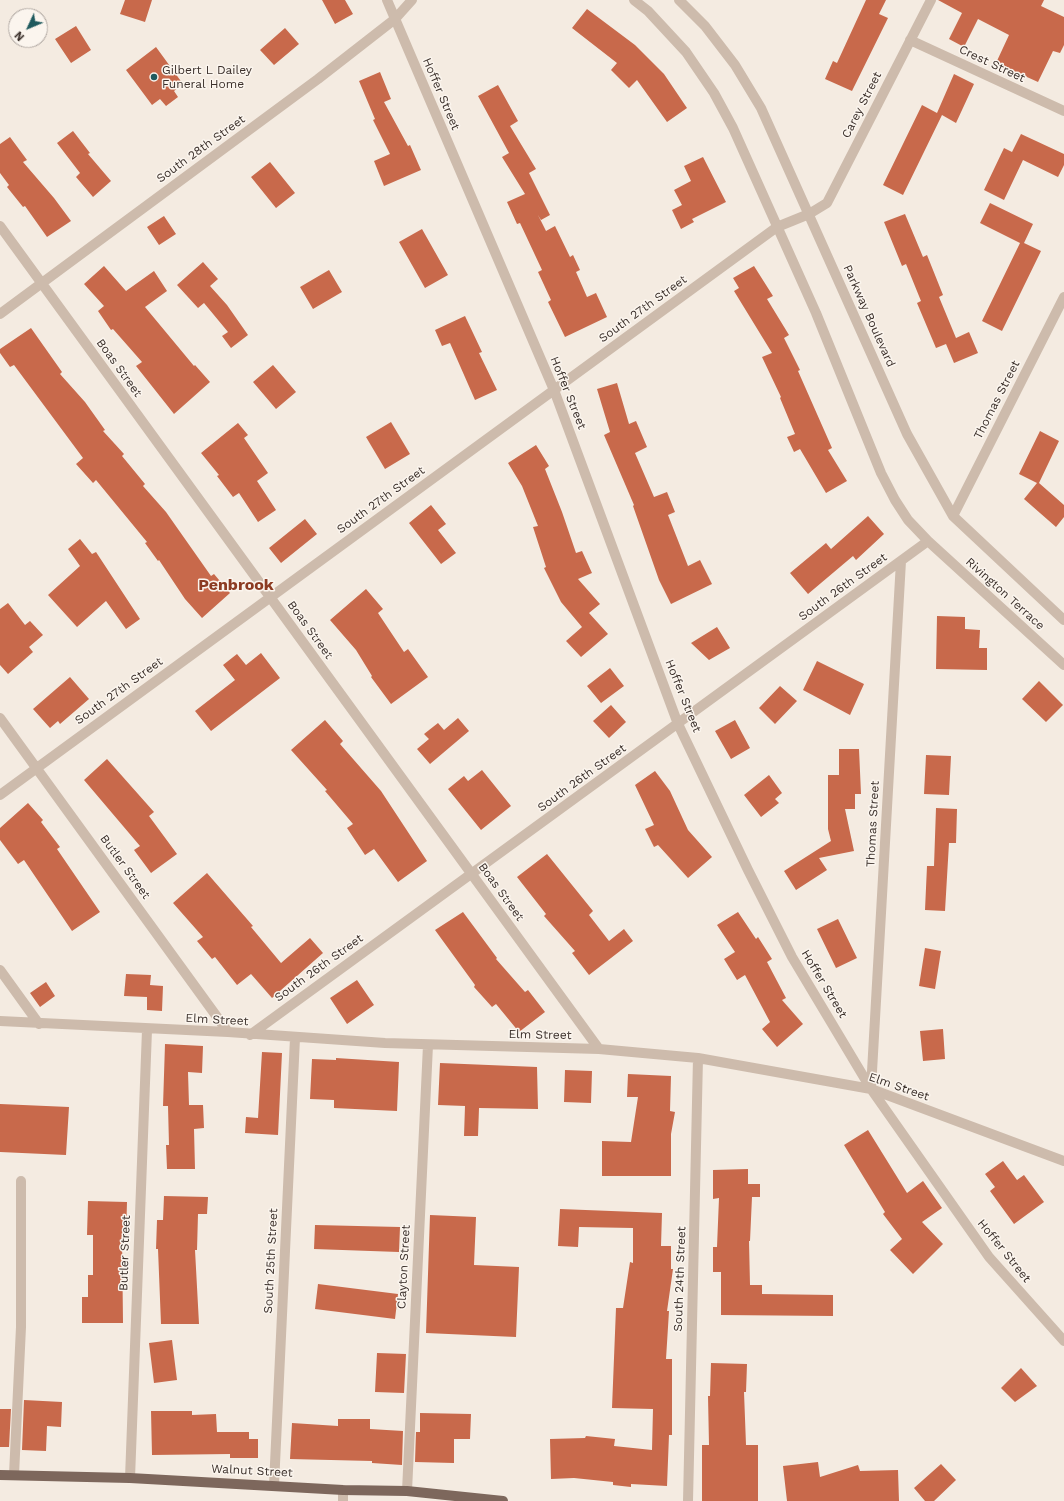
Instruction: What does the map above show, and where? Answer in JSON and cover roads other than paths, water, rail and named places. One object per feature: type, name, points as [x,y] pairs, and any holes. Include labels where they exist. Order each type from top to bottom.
[{"type":"main road","name":"Walnut Street","points":[[0,1475],[130,1478],[343,1490],[407,1491],[503,1501]]},
{"type":"street","name":"Hoffer Street","points":[[387,0],[554,390],[678,724],[748,870],[792,957],[871,1089],[989,1257],[1064,1341]]},
{"type":"street","name":"South 28th Street","points":[[0,314],[318,79],[395,19],[412,0]]},
{"type":"street","points":[[634,0],[648,11],[686,52],[714,93],[733,128],[816,313],[880,473],[908,520],[928,541]]},
{"type":"street","name":"Parkway Boulevard","points":[[679,0],[705,26],[735,65],[761,108],[810,214],[907,434],[953,516],[1064,620]]},
{"type":"street","name":"Carey Street","points":[[778,227],[810,214],[827,203],[931,0]]},
{"type":"street","name":"Crest Street","points":[[910,40],[1064,111]]},
{"type":"street","name":"Boas Street","points":[[0,226],[599,1049]]},
{"type":"street","name":"South 27th Street","points":[[0,795],[778,227]]},
{"type":"street","name":"Thomas Street","points":[[953,516],[1064,297]]},
{"type":"street","name":"South 26th Street","points":[[250,1035],[928,541]]},
{"type":"street","name":"Rivington Terrace","points":[[928,541],[1064,665]]},
{"type":"street","name":"Thomas Street","points":[[871,1089],[901,561]]},
{"type":"street","name":"Butler Street","points":[[0,718],[228,1032]]},
{"type":"street","points":[[0,970],[39,1024]]},
{"type":"street","name":"Elm Street","points":[[0,1021],[147,1030],[228,1032],[294,1038],[428,1045],[599,1049],[698,1058],[871,1089],[1064,1160]]},
{"type":"street","name":"Butler Street","points":[[130,1478],[147,1030]]},
{"type":"street","name":"South 25th Street","points":[[274,1485],[294,1038]]},
{"type":"street","name":"Clayton Street","points":[[407,1491],[428,1045]]},
{"type":"street","name":"South 24th Street","points":[[688,1501],[698,1058]]},
{"type":"street","points":[[14,1475],[21,1327],[21,1182]]},
{"type":"street","points":[[343,1490],[343,1501]]},
{"type":"place","name":"Gilbert L Dailey Funeral Home","points":[[154,77]]},
{"type":"district","name":"Penbrook","points":[[236,585]]}]
